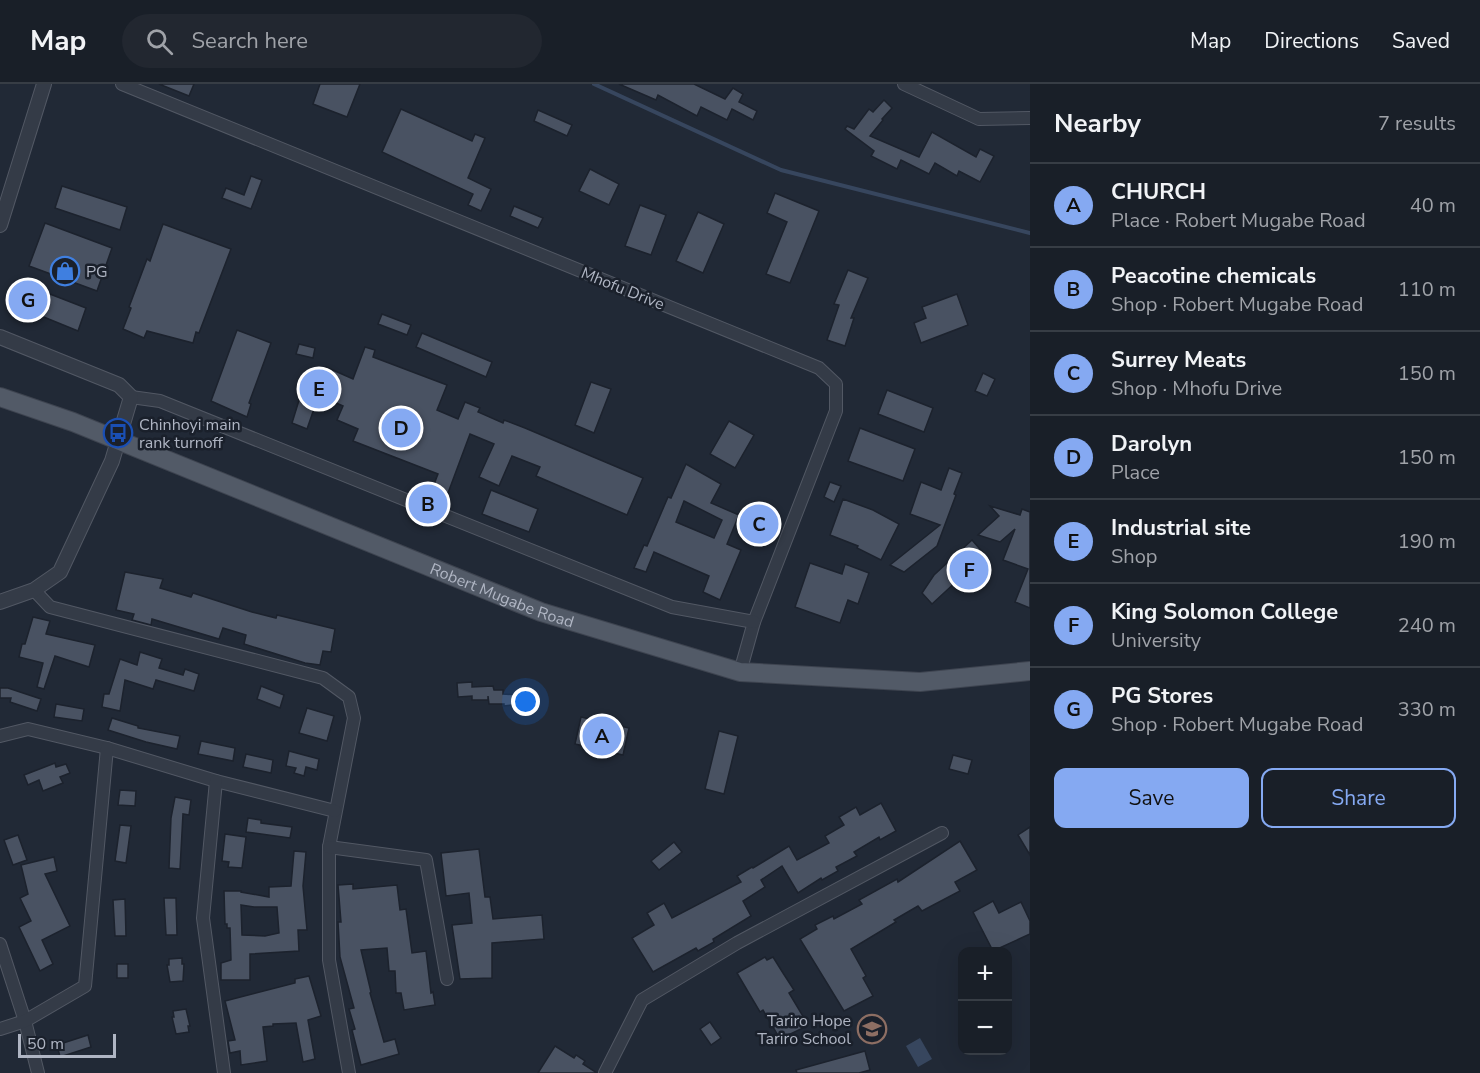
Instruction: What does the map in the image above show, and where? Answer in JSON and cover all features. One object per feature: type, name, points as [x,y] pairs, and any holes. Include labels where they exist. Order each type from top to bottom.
[{"type":"main road","name":"Robert Mugabe Road","points":[[0,397],[73,422],[541,612],[740,672],[920,682],[1030,671]]},
{"type":"street","points":[[0,225],[44,84]]},
{"type":"street","name":"Mhofu Drive","points":[[122,84],[819,368],[836,384],[836,411],[753,622],[740,672]]},
{"type":"street","points":[[904,84],[979,119],[1030,118]]},
{"type":"street","points":[[0,337],[119,385],[131,397],[160,401],[672,608],[753,622]]},
{"type":"street","points":[[0,602],[34,590],[60,572],[119,442],[131,397]]},
{"type":"street","points":[[34,590],[50,607],[323,678],[349,697],[354,718],[329,847],[329,960],[349,1073]]},
{"type":"street","points":[[0,736],[28,729],[108,748],[216,782],[335,811]]},
{"type":"street","points":[[0,1029],[25,1022],[85,986],[108,748]]},
{"type":"street","points":[[216,782],[203,918],[224,1073]]},
{"type":"street","points":[[605,1073],[642,1000],[737,943],[942,833]]},
{"type":"street","points":[[329,847],[426,860],[447,979]]},
{"type":"street","points":[[0,944],[25,1022],[38,1073]]},
{"type":"water","points":[[920,1038],[932,1059],[918,1067],[906,1046]]},
{"type":"building","points":[[159,84],[194,84],[189,96]]},
{"type":"building","points":[[320,84],[360,84],[347,117],[313,104]]},
{"type":"building","points":[[619,84],[694,84],[725,99],[733,88],[743,94],[739,102],[757,111],[753,120],[732,109],[727,120],[701,107],[697,116],[658,95],[656,100]]},
{"type":"building","points":[[884,100],[892,108],[870,136],[919,157],[932,132],[976,157],[980,149],[994,156],[980,182],[959,171],[957,176],[935,163],[929,174],[901,160],[897,169],[871,156],[874,151],[845,129],[847,126],[854,129],[869,109],[873,112]]},
{"type":"building","points":[[401,109],[472,141],[475,134],[485,138],[468,178],[491,189],[481,211],[468,205],[473,194],[382,152]]},
{"type":"building","points":[[538,110],[572,125],[567,136],[534,121]]},
{"type":"building","points":[[590,169],[619,184],[609,205],[579,191]]},
{"type":"building","points":[[251,176],[262,180],[251,209],[222,198],[226,188],[244,195]]},
{"type":"building","points":[[62,186],[127,207],[120,230],[55,208]]},
{"type":"building","points":[[775,193],[819,211],[790,283],[766,274],[787,222],[767,213]]},
{"type":"building","points":[[640,205],[666,215],[651,255],[625,246]]},
{"type":"building","points":[[514,206],[543,218],[538,228],[510,216]]},
{"type":"building","points":[[698,212],[724,224],[703,273],[676,261]]},
{"type":"building","points":[[45,223],[112,248],[97,291],[29,266]]},
{"type":"building","points":[[163,224],[231,249],[199,333],[196,332],[193,343],[147,331],[144,338],[123,329],[147,259],[150,261]]},
{"type":"building","points":[[848,270],[868,278],[851,318],[854,318],[845,346],[827,340],[839,305],[834,304]]},
{"type":"building","points":[[37,289],[86,308],[78,331],[29,311]]},
{"type":"building","points":[[957,294],[968,325],[921,343],[914,323],[926,318],[922,307]]},
{"type":"building","points":[[382,314],[411,325],[407,335],[378,324]]},
{"type":"building","points":[[237,330],[271,343],[249,403],[251,404],[247,417],[211,401]]},
{"type":"building","points":[[422,333],[492,362],[486,377],[416,347]]},
{"type":"building","points":[[299,344],[315,348],[313,358],[296,354]]},
{"type":"building","points":[[365,347],[375,350],[373,357],[447,385],[437,410],[458,419],[465,402],[480,408],[478,412],[503,423],[504,420],[525,428],[643,478],[627,515],[536,476],[540,467],[512,456],[499,486],[479,477],[494,444],[470,434],[448,493],[433,487],[438,474],[353,441],[358,429],[337,420],[343,406],[315,394],[326,367],[353,379]]},
{"type":"building","points":[[983,373],[995,379],[987,396],[975,391]]},
{"type":"building","points":[[591,382],[611,389],[594,433],[575,425]]},
{"type":"building","points":[[887,390],[933,408],[924,432],[878,414]]},
{"type":"building","points":[[300,397],[316,403],[307,429],[292,423]]},
{"type":"building","points":[[729,421],[754,435],[735,468],[710,454]]},
{"type":"building","points":[[860,428],[915,449],[903,481],[848,461]]},
{"type":"building","points":[[686,464],[721,484],[711,503],[739,515],[727,544],[741,550],[720,600],[703,592],[709,576],[654,552],[646,572],[634,568],[644,545],[647,546],[668,497],[671,498]],"holes":[[[684,501],[722,520],[714,538],[676,522]]]},
{"type":"building","points":[[949,468],[962,473],[937,546],[904,572],[890,565],[940,525],[910,514],[921,482],[941,490]]},
{"type":"building","points":[[830,482],[841,486],[834,502],[824,497]]},
{"type":"building","points":[[491,490],[538,509],[529,532],[482,514]]},
{"type":"building","points":[[843,499],[873,510],[899,524],[881,560],[857,548],[858,546],[830,535]]},
{"type":"building","points":[[990,506],[1020,515],[1022,509],[1030,512],[1030,608],[1015,602],[1028,569],[1003,560],[1015,529],[1000,542],[978,535],[999,516]]},
{"type":"building","points":[[972,540],[985,555],[932,604],[922,593],[934,575]]},
{"type":"building","points":[[810,563],[842,574],[845,564],[869,573],[858,604],[848,600],[840,623],[795,607]]},
{"type":"building","points":[[125,572],[163,579],[160,588],[191,597],[193,593],[252,612],[276,618],[277,615],[335,629],[331,652],[323,651],[320,665],[305,663],[244,644],[246,635],[223,628],[219,639],[152,619],[151,625],[132,620],[134,614],[116,610]]},
{"type":"building","points":[[33,617],[50,621],[46,634],[95,645],[89,667],[55,656],[44,689],[37,687],[43,663],[19,657]]},
{"type":"building","points":[[140,652],[162,659],[159,668],[183,675],[185,669],[199,674],[194,691],[156,680],[153,689],[125,680],[120,711],[102,707],[104,694],[109,694],[120,659],[137,665]]},
{"type":"building","points":[[472,682],[472,687],[493,686],[494,690],[503,690],[503,694],[532,696],[532,708],[518,709],[518,704],[504,706],[504,704],[489,704],[488,696],[488,700],[472,700],[472,696],[458,697],[457,683]]},
{"type":"building","points":[[261,686],[284,695],[280,708],[257,699]]},
{"type":"building","points":[[0,688],[8,688],[41,699],[37,711],[10,702],[11,698],[0,698]]},
{"type":"building","points":[[56,704],[84,709],[82,721],[54,717]]},
{"type":"building","points":[[307,708],[334,716],[327,741],[299,733]]},
{"type":"building","points":[[581,717],[629,728],[623,755],[575,744]]},
{"type":"building","points":[[112,718],[138,726],[138,728],[180,736],[177,749],[108,730]]},
{"type":"building","points":[[719,731],[738,736],[724,794],[705,789]]},
{"type":"building","points":[[201,741],[235,748],[233,761],[198,754]]},
{"type":"building","points":[[289,751],[319,759],[317,770],[306,767],[304,776],[294,773],[296,768],[286,766]]},
{"type":"building","points":[[246,754],[273,760],[271,773],[243,767]]},
{"type":"building","points":[[953,755],[972,760],[968,774],[949,769]]},
{"type":"building","points":[[55,763],[56,767],[66,764],[70,773],[60,777],[63,783],[43,791],[39,780],[28,785],[24,775]]},
{"type":"building","points":[[120,790],[136,791],[135,806],[118,805]]},
{"type":"building","points":[[175,797],[191,800],[189,815],[183,814],[180,869],[169,868],[171,818]]},
{"type":"building","points":[[881,803],[896,831],[880,840],[879,837],[854,852],[857,856],[836,867],[838,871],[822,880],[821,878],[798,893],[782,866],[761,880],[765,887],[743,901],[751,916],[713,939],[714,942],[698,951],[696,948],[653,972],[632,938],[654,925],[647,913],[664,903],[672,918],[741,882],[737,876],[789,846],[797,860],[829,843],[825,836],[844,825],[839,817],[856,807],[860,815]]},
{"type":"building","points":[[248,818],[261,820],[261,823],[292,827],[290,838],[246,832]]},
{"type":"building","points":[[120,825],[131,826],[126,863],[115,861]]},
{"type":"building","points":[[1030,827],[1030,855],[1018,835]]},
{"type":"building","points":[[225,834],[246,837],[242,868],[228,867],[229,862],[222,861]]},
{"type":"building","points":[[18,835],[27,860],[13,865],[4,840]]},
{"type":"building","points":[[960,841],[977,870],[955,882],[960,891],[922,911],[918,906],[851,949],[866,976],[863,978],[873,996],[844,1011],[800,939],[817,929],[815,925],[833,916],[834,919],[862,904],[859,900],[897,879],[898,882]]},
{"type":"building","points":[[674,842],[682,852],[659,870],[651,861]]},
{"type":"building","points":[[479,849],[485,897],[490,897],[493,919],[542,915],[544,939],[492,943],[492,978],[460,979],[452,925],[472,923],[469,893],[446,896],[441,853]]},
{"type":"building","points":[[294,851],[306,852],[303,886],[307,930],[298,930],[299,951],[250,954],[250,980],[221,980],[221,963],[231,960],[230,928],[227,928],[225,924],[224,891],[241,891],[269,897],[269,887],[291,886]],"holes":[[[241,905],[277,907],[279,933],[265,936],[242,935]]]},
{"type":"building","points":[[54,857],[57,871],[45,874],[70,926],[42,940],[53,964],[40,971],[19,927],[31,921],[20,898],[28,894],[21,865]]},
{"type":"building","points":[[353,884],[353,889],[397,885],[400,910],[406,909],[412,953],[426,951],[431,993],[433,992],[435,1005],[404,1010],[401,993],[396,993],[395,971],[389,971],[387,948],[361,950],[384,1042],[395,1039],[399,1054],[361,1065],[349,1009],[354,1008],[340,957],[338,922],[341,922],[338,885]]},
{"type":"building","points":[[164,898],[176,898],[177,935],[166,935]]},
{"type":"building","points":[[125,899],[126,936],[115,936],[113,900]]},
{"type":"building","points":[[993,901],[999,913],[1021,902],[1030,921],[1030,934],[1002,947],[991,947],[973,912]]},
{"type":"building","points":[[765,957],[767,960],[773,957],[794,990],[789,993],[807,1023],[803,1028],[780,1039],[763,1010],[760,1012],[737,973]]},
{"type":"building","points":[[182,958],[183,981],[170,982],[167,965],[169,965],[169,959]]},
{"type":"building","points":[[117,964],[128,964],[128,978],[117,978]]},
{"type":"building","points":[[309,976],[321,1016],[308,1020],[315,1059],[303,1062],[296,1023],[273,1024],[273,1026],[263,1027],[267,1061],[241,1065],[240,1051],[230,1053],[228,1041],[235,1040],[225,1001],[295,983],[295,979]]},
{"type":"building","points":[[186,1009],[189,1032],[176,1034],[173,1011]]},
{"type":"building","points":[[710,1022],[721,1038],[711,1045],[700,1029]]},
{"type":"building","points":[[88,1035],[91,1047],[60,1057],[57,1045]]},
{"type":"building","points":[[555,1046],[574,1058],[576,1055],[585,1061],[583,1064],[597,1073],[538,1073]]},
{"type":"building","points":[[865,1051],[870,1070],[859,1073],[797,1073],[796,1070]]},
{"type":"waterway","points":[[594,84],[781,170],[1030,233]]},
{"type":"place","name":"PG","points":[[65,271]]},
{"type":"place","name":"PG Stores","points":[[28,300]]},
{"type":"place","name":"Industrial site","points":[[319,389]]},
{"type":"place","name":"Darolyn","points":[[401,428]]},
{"type":"place","name":"Chinhoyi main rank turnoff","points":[[118,433]]},
{"type":"place","name":"Peacotine chemicals","points":[[428,504]]},
{"type":"place","name":"Surrey Meats","points":[[759,524]]},
{"type":"place","name":"King Solomon College","points":[[969,570]]},
{"type":"place","name":"CHURCH","points":[[602,736]]},
{"type":"place","name":"Tariro Hope Tariro School","points":[[872,1029]]}]
